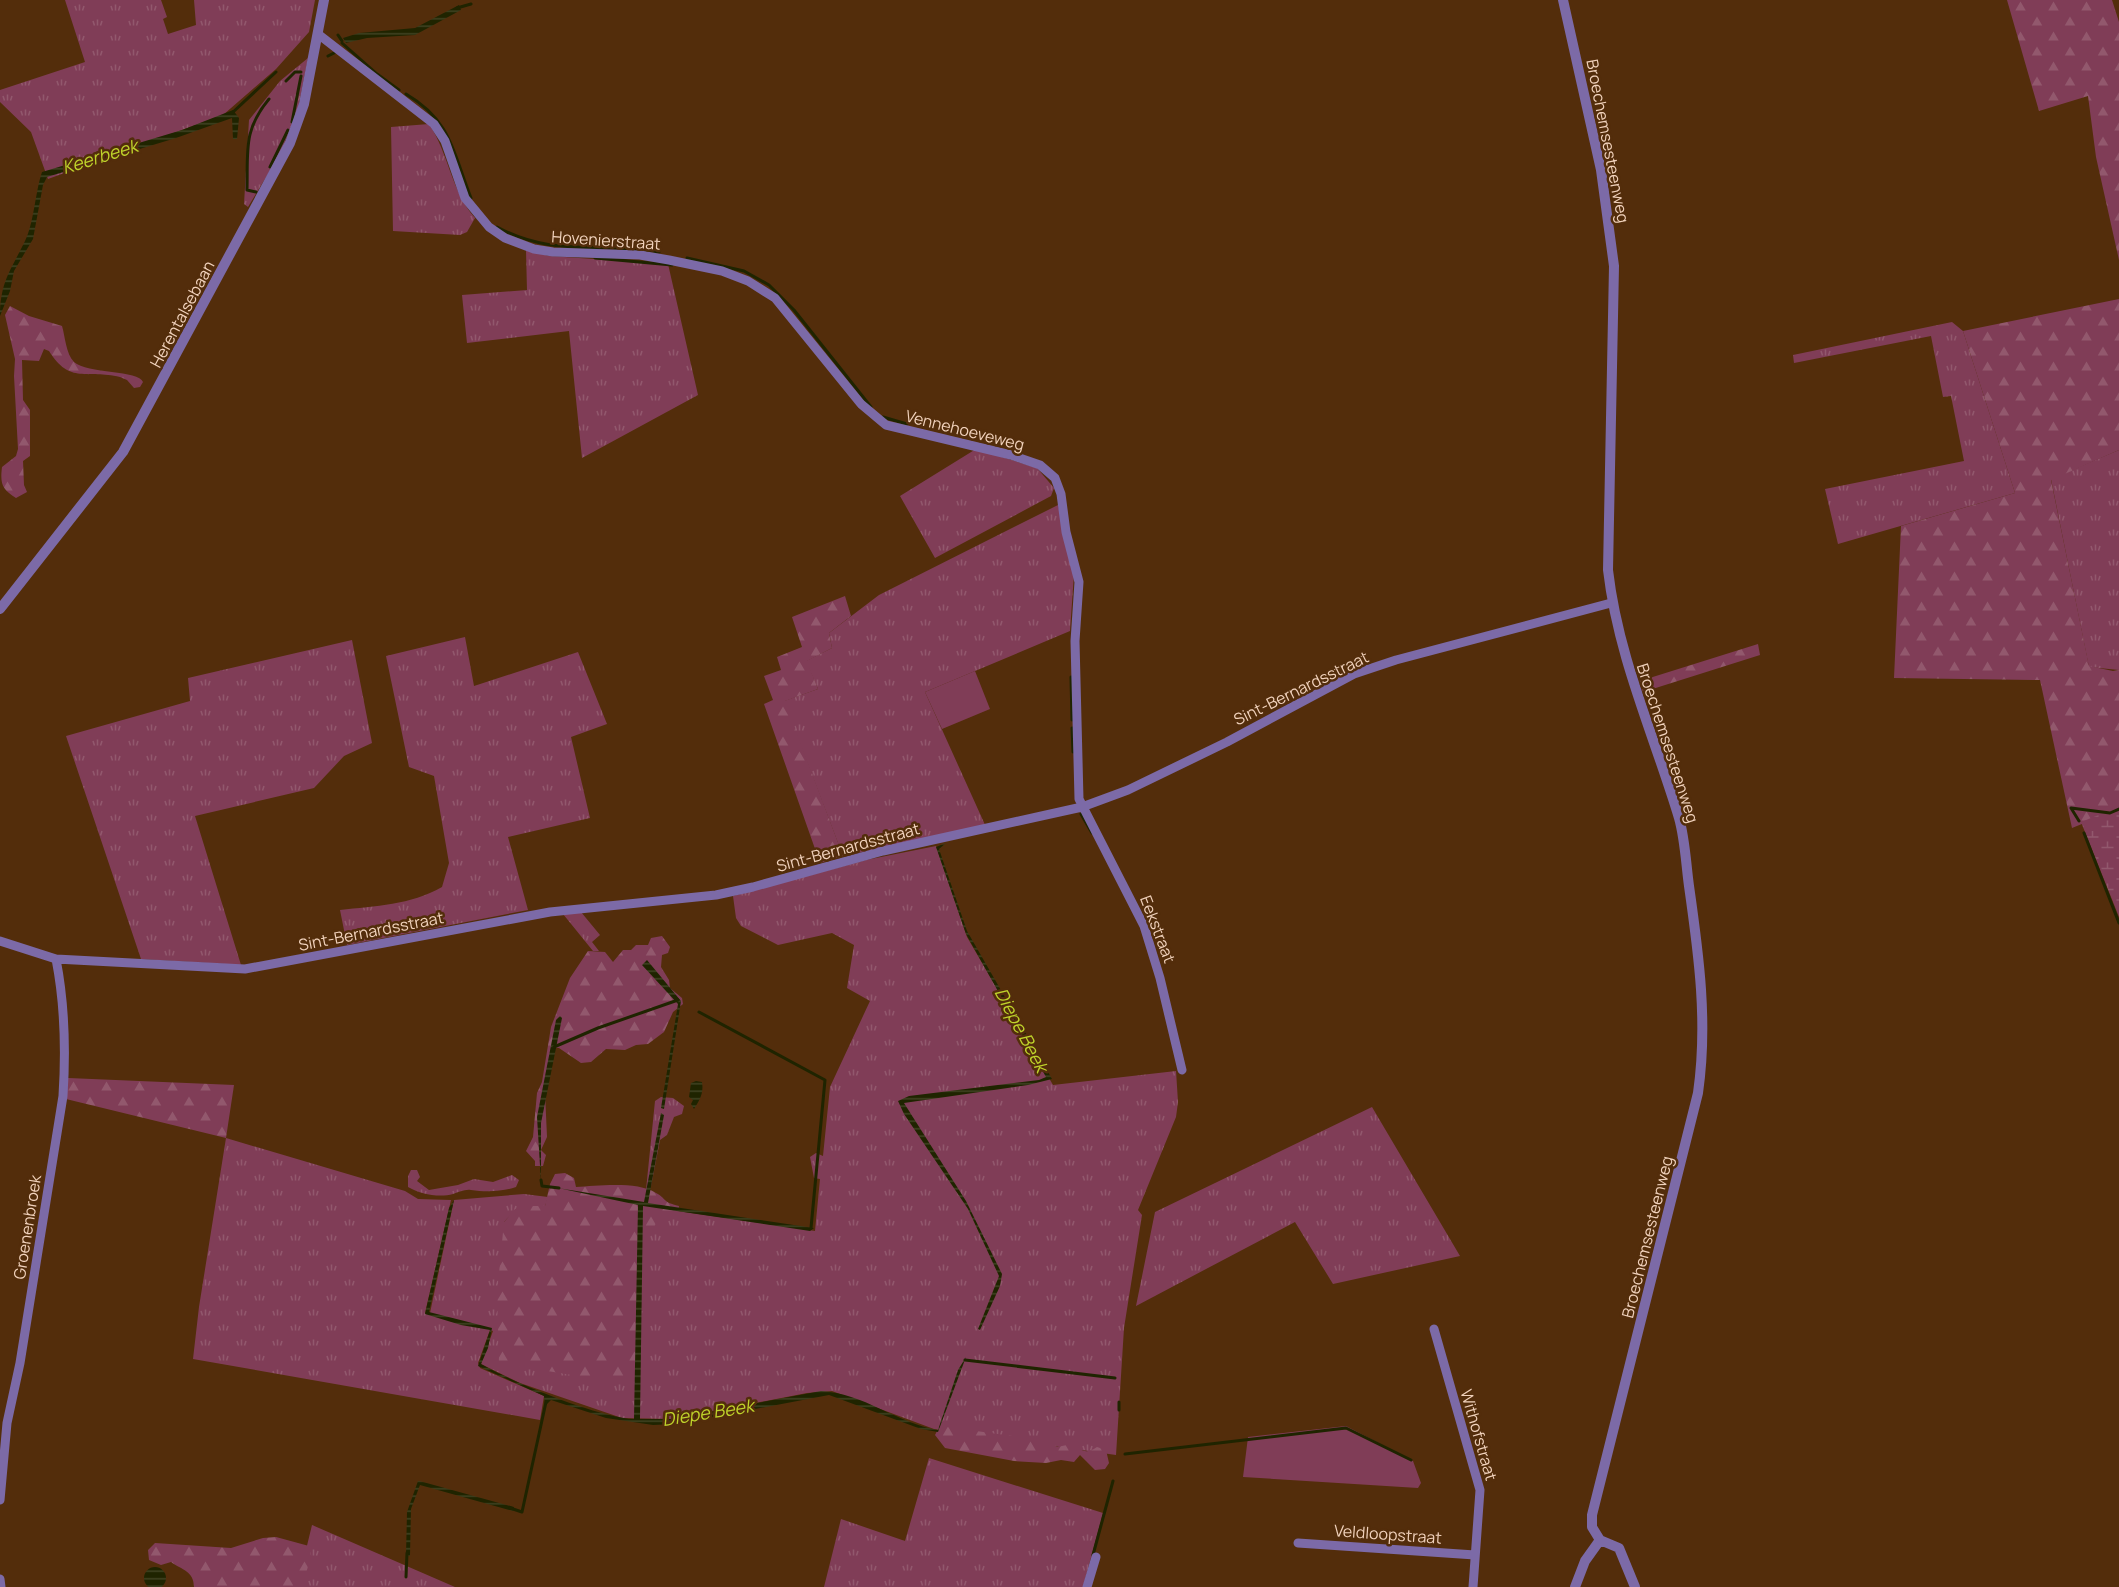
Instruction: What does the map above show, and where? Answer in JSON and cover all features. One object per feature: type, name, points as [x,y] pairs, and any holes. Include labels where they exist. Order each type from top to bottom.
[{"type":"street","name":"Herentalsebaan","points":[[0,609],[123,452],[290,143],[304,104],[324,0]]},
{"type":"street","name":"Broechemsesteenweg","points":[[1563,0],[1601,170],[1614,266],[1608,570],[1611,603],[1620,642],[1680,821],[1698,943],[1704,1029],[1698,1093],[1592,1515],[1592,1527],[1600,1540]]},
{"type":"street","name":"Hovenierstraat","points":[[318,34],[434,124],[445,141],[465,198],[489,227],[505,238],[534,249],[553,252],[640,255],[703,268]]},
{"type":"street","name":"Vennehoeveweg","points":[[703,268],[748,281],[775,298],[861,404],[886,425],[1011,455],[1040,465],[1055,478],[1061,494],[1066,532],[1079,582],[1075,666],[1077,788],[1082,807]]},
{"type":"street","name":"Sint-Bernardsstraat","points":[[0,941],[56,959],[245,969],[550,912],[726,893],[883,850],[1082,807],[1128,790],[1227,742],[1354,674],[1396,660],[1611,603]]},
{"type":"street","name":"Eekstraat","points":[[1082,807],[1143,926],[1160,978],[1182,1070]]},
{"type":"street","name":"Groenenbroek","points":[[0,1500],[7,1423],[20,1363],[63,1096],[66,1058],[64,1014],[56,959]]},
{"type":"street","name":"Withofstraat","points":[[1434,1329],[1480,1490],[1473,1587]]},
{"type":"street","points":[[1575,1587],[1585,1561],[1600,1540],[1619,1548],[1635,1587]]},
{"type":"street","name":"Veldloopstraat","points":[[1298,1543],[1475,1555]]},
{"type":"street","points":[[1087,1587],[1096,1557]]},
{"type":"street","points":[[0,1579],[1,1587]]},
{"type":"green space","points":[[65,0],[161,0],[167,17],[163,19],[168,34],[196,25],[194,0],[315,0],[309,32],[276,69],[223,115],[48,179],[31,132],[0,102],[0,90],[85,62]]},
{"type":"green space","points":[[2007,0],[2112,0],[2119,22],[2119,260],[2096,157],[2088,96],[2039,111]]},
{"type":"green space","points":[[308,58],[298,109],[280,154],[248,207],[244,204],[249,120],[280,81]]},
{"type":"green space","points":[[429,124],[460,196],[475,218],[467,232],[460,235],[393,231],[391,127]]},
{"type":"green space","points":[[526,250],[549,256],[668,264],[698,395],[582,458],[569,331],[467,343],[462,295],[527,290]]},
{"type":"green space","points":[[2119,299],[2119,450],[2051,480],[2089,666],[2119,670],[2119,809],[2072,828],[2040,680],[1894,678],[1901,526],[2015,493],[1963,331]]},
{"type":"green space","points":[[10,306],[29,316],[62,326],[69,354],[74,362],[81,366],[132,376],[143,382],[140,387],[134,388],[127,380],[120,377],[72,372],[64,368],[49,351],[44,349],[39,361],[22,360],[23,400],[30,410],[30,456],[23,461],[24,485],[27,492],[16,498],[5,489],[1,478],[2,467],[16,456],[18,449],[15,359],[5,315]]},
{"type":"green space","points":[[1952,322],[1963,331],[2015,493],[1838,544],[1825,489],[1964,461],[1951,396],[1943,397],[1931,336],[1794,363],[1793,355]]},
{"type":"green space","points":[[976,449],[1037,468],[1054,488],[1051,496],[935,558],[900,496]]},
{"type":"green space","points":[[2119,450],[2119,670],[2089,667],[2051,479]]},
{"type":"green space","points":[[1058,505],[1074,574],[1070,631],[925,692],[986,827],[843,856],[784,701],[818,689],[806,661],[832,648],[829,633],[879,595]]},
{"type":"green space","points":[[845,596],[851,616],[829,633],[832,648],[807,661],[818,689],[785,701],[843,856],[820,863],[764,704],[773,700],[764,676],[781,670],[777,657],[802,647],[792,617]]},
{"type":"green space","points":[[465,637],[474,686],[578,652],[607,724],[571,737],[590,818],[508,837],[528,910],[347,945],[340,910],[405,901],[442,887],[449,863],[434,776],[409,767],[386,656]]},
{"type":"green space","points":[[352,640],[372,743],[344,756],[314,788],[195,816],[241,965],[141,959],[66,736],[190,701],[188,678]]},
{"type":"green space","points":[[1758,644],[1760,655],[1643,692],[1640,681]]},
{"type":"green space","points":[[975,671],[990,709],[942,729],[925,692]]},
{"type":"green space","points":[[2119,807],[2119,917],[2081,822]]},
{"type":"green space","points":[[936,846],[967,937],[1053,1085],[1176,1071],[1178,1102],[1176,1117],[1138,1210],[1142,1215],[1124,1328],[1116,1455],[934,1429],[832,1391],[807,1393],[672,1419],[622,1418],[520,1383],[481,1364],[493,1331],[490,1330],[478,1363],[480,1368],[544,1396],[540,1420],[193,1359],[226,1138],[405,1191],[418,1199],[451,1200],[425,1313],[430,1313],[454,1200],[524,1194],[548,1197],[545,1206],[522,1208],[504,1222],[643,1206],[815,1231],[820,1179],[814,1178],[810,1157],[816,1153],[823,1156],[830,1087],[870,1001],[847,988],[854,945],[832,933],[778,945],[741,926],[736,918],[733,896],[866,860]]},
{"type":"green space","points":[[581,912],[600,935],[592,942],[599,951],[593,951],[563,914]]},
{"type":"green space","points":[[662,936],[670,947],[668,953],[662,955],[661,967],[669,980],[670,988],[682,998],[683,1004],[673,1012],[664,1032],[648,1044],[636,1045],[625,1050],[606,1049],[591,1062],[581,1063],[559,1048],[554,1048],[545,1093],[547,1137],[541,1150],[546,1155],[543,1166],[535,1166],[535,1161],[526,1151],[533,1137],[537,1093],[542,1082],[551,1027],[570,978],[588,951],[605,952],[613,962],[623,950],[631,950],[636,945],[648,945],[651,938]]},
{"type":"green space","points":[[68,1078],[234,1085],[226,1138],[66,1099]]},
{"type":"green space","points":[[661,1097],[673,1098],[684,1106],[682,1114],[674,1117],[667,1135],[660,1140],[651,1186],[646,1190],[655,1101]]},
{"type":"green space","points":[[1372,1107],[1460,1256],[1333,1284],[1295,1222],[1136,1306],[1155,1212]]},
{"type":"green space","points":[[411,1170],[417,1170],[420,1177],[417,1181],[429,1190],[458,1185],[474,1179],[493,1182],[512,1175],[519,1180],[516,1187],[505,1190],[466,1190],[448,1195],[436,1195],[418,1192],[408,1187],[408,1176]]},
{"type":"green space","points":[[565,1173],[574,1178],[576,1187],[617,1185],[639,1187],[648,1189],[667,1202],[679,1206],[678,1216],[669,1215],[656,1223],[644,1251],[645,1275],[641,1311],[645,1335],[641,1352],[645,1370],[642,1383],[602,1380],[499,1363],[497,1294],[504,1222],[515,1209],[525,1206],[545,1206],[555,1174]]},
{"type":"green space","points":[[1346,1426],[1413,1461],[1421,1483],[1418,1488],[1243,1477],[1248,1437]]},
{"type":"green space","points":[[947,1427],[1048,1441],[1057,1447],[1072,1444],[1086,1451],[1097,1447],[1106,1450],[1109,1463],[1105,1469],[1095,1470],[1080,1455],[1074,1462],[1061,1460],[1046,1463],[1014,1461],[945,1448],[935,1435],[938,1429]]},
{"type":"green space","points":[[929,1458],[1103,1513],[1083,1587],[824,1587],[841,1519],[905,1541]]},
{"type":"green space","points":[[312,1525],[455,1587],[297,1587]]},
{"type":"green space","points":[[276,1537],[309,1546],[311,1556],[302,1587],[194,1587],[192,1577],[183,1569],[171,1562],[161,1565],[149,1560],[148,1550],[155,1543],[231,1548],[263,1538]]},
{"type":"water","points":[[459,5],[461,10],[415,35],[367,38],[346,43],[343,38],[359,33],[415,28]]},
{"type":"water","points":[[233,110],[239,118],[237,139],[233,139],[232,118],[176,138],[47,177],[43,185],[33,239],[14,271],[10,291],[0,316],[4,285],[28,234],[42,172],[182,130]]},
{"type":"water","points":[[946,843],[939,849],[967,931],[1052,1079],[1028,1085],[904,1103],[966,1201],[1002,1274],[1000,1286],[980,1330],[978,1329],[999,1276],[968,1209],[904,1114],[898,1101],[909,1096],[1039,1080],[1046,1077],[966,934],[936,847]]},
{"type":"water","points":[[647,960],[681,1001],[664,1109],[661,1108],[678,1004],[642,965]]},
{"type":"water","points":[[560,1016],[562,1018],[541,1123],[541,1182],[537,1117],[556,1020]]},
{"type":"water","points":[[702,1082],[702,1090],[694,1109],[691,1104],[693,1100],[689,1097],[691,1083]]},
{"type":"water","points":[[661,1113],[664,1115],[648,1203],[814,1228],[810,1231],[643,1206],[640,1419],[672,1419],[821,1391],[866,1402],[908,1421],[938,1430],[958,1370],[966,1357],[938,1432],[921,1429],[829,1395],[676,1424],[653,1425],[606,1418],[551,1400],[545,1406],[544,1396],[478,1366],[490,1330],[461,1325],[425,1314],[449,1208],[454,1200],[429,1312],[492,1328],[488,1348],[481,1364],[534,1389],[579,1406],[600,1413],[634,1419],[638,1205],[558,1188],[644,1202]]},
{"type":"water","points":[[418,1481],[514,1507],[513,1511],[420,1485],[411,1509],[410,1556],[406,1555],[407,1512]]},
{"type":"water","points":[[155,1567],[163,1570],[166,1578],[163,1586],[155,1589],[147,1586],[144,1578],[147,1570]]},
{"type":"waterway","name":"Keerbeek","points":[[457,8],[471,4]]},
{"type":"waterway","points":[[338,35],[342,41]]},
{"type":"waterway","points":[[342,43],[399,90]]},
{"type":"waterway","name":"Keerbeek","points":[[328,56],[334,53]]},
{"type":"waterway","name":"Keerbeek","points":[[232,113],[276,72]]},
{"type":"waterway","name":"Keerbeek","points":[[286,81],[295,72],[301,72]]},
{"type":"waterway","points":[[292,122],[301,76]]},
{"type":"waterway","points":[[406,94],[421,104],[442,127],[455,152],[471,198]]},
{"type":"waterway","points":[[256,192],[247,190],[249,142],[255,121],[269,99]]},
{"type":"waterway","points":[[270,167],[288,130]]},
{"type":"waterway","points":[[497,227],[518,237],[557,246],[659,252]]},
{"type":"waterway","points":[[595,258],[672,265]]},
{"type":"waterway","points":[[687,258],[744,271],[769,285],[794,310],[871,407]]},
{"type":"waterway","points":[[883,417],[907,424]]},
{"type":"waterway","points":[[1071,677],[1072,720]]},
{"type":"waterway","points":[[1072,728],[1073,752]]},
{"type":"waterway","points":[[2079,821],[2071,808],[2110,813],[2119,809]]},
{"type":"waterway","points":[[1081,814],[1092,833]]},
{"type":"waterway","points":[[2084,833],[2119,923]]},
{"type":"waterway","points":[[554,1047],[598,1028],[678,1000]]},
{"type":"waterway","points":[[699,1012],[825,1080],[811,1228]]},
{"type":"waterway","points":[[541,1180],[542,1186],[559,1188]]},
{"type":"waterway","points":[[965,1360],[1115,1378]]},
{"type":"waterway","name":"Diepe Beek","points":[[510,1508],[522,1512],[546,1402]]},
{"type":"waterway","points":[[1119,1402],[1119,1410]]},
{"type":"waterway","points":[[1125,1454],[1346,1428],[1411,1460]]},
{"type":"waterway","points":[[1093,1555],[1113,1481]]},
{"type":"waterway","name":"Diepe Beek","points":[[406,1577],[407,1553]]}]
